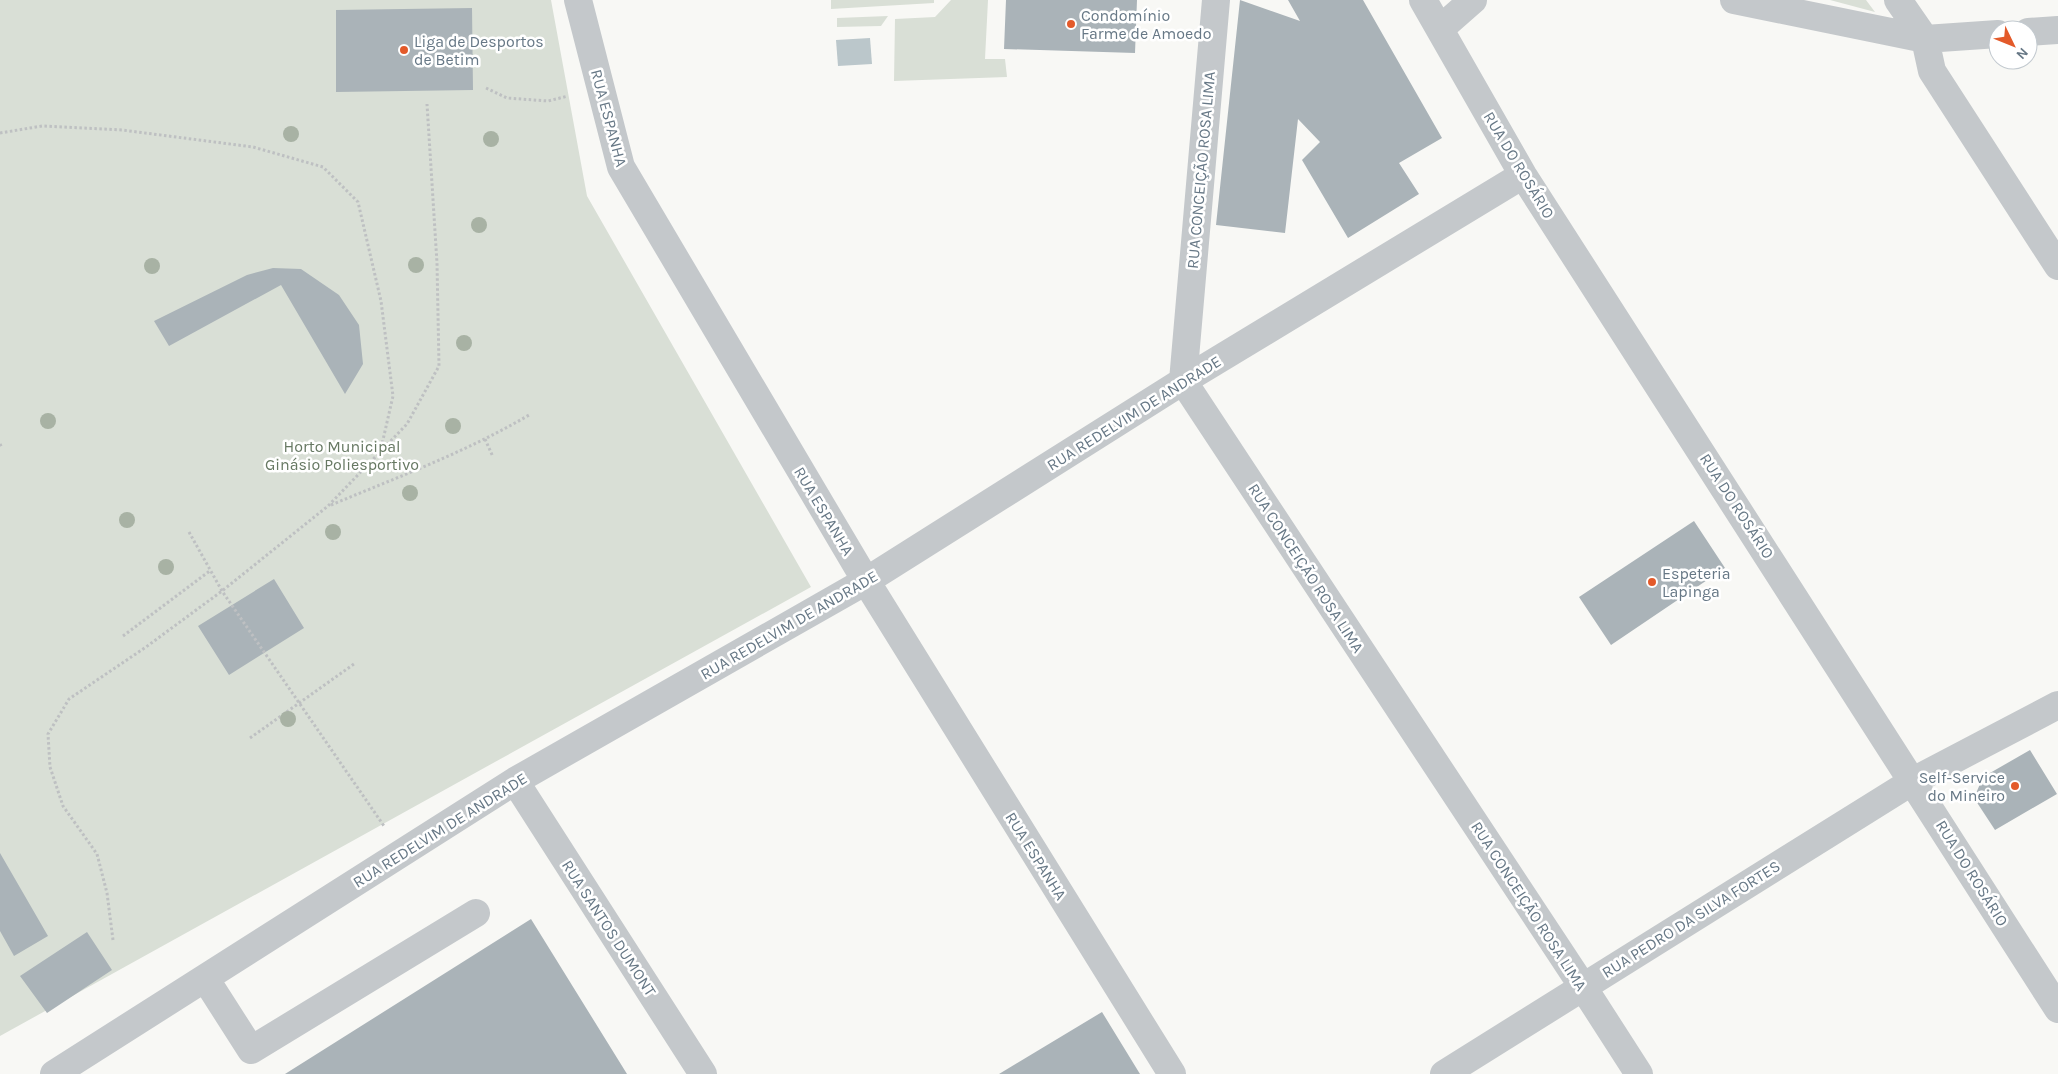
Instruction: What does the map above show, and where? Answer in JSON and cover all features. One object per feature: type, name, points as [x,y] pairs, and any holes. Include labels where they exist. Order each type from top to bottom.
[{"type":"street","name":"RUA ESPANHA","points":[[578,0],[621,168],[866,581],[1172,1074]]},
{"type":"street","name":"RUA CONCEIÇÃO ROSA LIMA","points":[[1216,0],[1183,381],[1639,1074]]},
{"type":"street","name":"RUA DO ROSÁRIO","points":[[1423,0],[1523,175],[1913,780],[2058,1009]]},
{"type":"street","points":[[1440,29],[1473,0]]},
{"type":"street","points":[[1734,0],[1925,39],[1988,35]]},
{"type":"street","points":[[1898,0],[1925,39],[1932,71],[2058,266]]},
{"type":"street","points":[[2038,31],[2058,30]]},
{"type":"street","name":"RUA REDELVIM DE ANDRADE","points":[[54,1074],[515,781],[866,581],[1183,381],[1523,175]]},
{"type":"street","name":"RUA PEDRO DA SILVA FORTES","points":[[1444,1074],[1913,780],[2058,704]]},
{"type":"street","name":"RUA SANTOS DUMONT","points":[[515,781],[703,1074]]},
{"type":"street","points":[[206,978],[251,1050],[476,913]]},
{"type":"path","points":[[486,88],[506,98],[548,101],[601,88]]},
{"type":"path","points":[[113,940],[107,893],[97,854],[63,806],[50,767],[48,734],[69,699],[146,647],[328,506],[407,424],[439,366],[437,263],[427,104]]},
{"type":"path","points":[[0,133],[42,126],[122,130],[253,147],[323,167],[358,202],[381,301],[393,396],[380,453]]},
{"type":"path","points":[[328,506],[437,462],[529,415]]},
{"type":"path","points":[[485,439],[493,457]]},
{"type":"path","points":[[189,532],[222,590],[404,853]]},
{"type":"path","points":[[123,636],[211,570]]},
{"type":"path","points":[[250,738],[298,702],[354,664]]},
{"type":"green space","name":"Horto Municipal Ginásio Poliesportivo","points":[[0,0],[551,0],[587,196],[811,587],[0,1036]]},
{"type":"green space","points":[[831,0],[934,0],[934,3],[831,9]]},
{"type":"green space","points":[[951,0],[988,0],[985,59],[1005,59],[1007,77],[894,81],[895,19],[935,17]]},
{"type":"green space","points":[[1830,0],[1866,0],[1875,12]]},
{"type":"green space","points":[[888,16],[881,26],[837,27],[837,18]]},
{"type":"shaded area","points":[[870,38],[872,64],[838,66],[836,40]]},
{"type":"building","name":"Condomínio Farme de Amoedo","points":[[1006,0],[1137,0],[1135,53],[1004,49]]},
{"type":"building","points":[[1240,0],[1300,21],[1288,0],[1363,0],[1442,138],[1399,163],[1419,194],[1348,238],[1302,160],[1320,142],[1298,119],[1285,233],[1216,225]]},
{"type":"building","name":"Liga de Desportos de Betim","points":[[472,8],[473,90],[336,92],[336,10]]},
{"type":"building","points":[[273,268],[301,269],[339,295],[359,325],[363,364],[345,394],[281,285],[169,346],[154,321],[247,275]]},
{"type":"building","name":"Espeteria Lapinga","points":[[1694,521],[1725,568],[1611,645],[1579,597]]},
{"type":"building","points":[[274,579],[304,628],[229,675],[198,626]]},
{"type":"building","name":"Self-Service do Mineiro","points":[[2030,750],[2057,794],[1995,830],[1974,798],[1983,777]]},
{"type":"building","points":[[0,853],[48,936],[14,956],[0,931]]},
{"type":"building","points":[[531,919],[627,1074],[285,1074]]},
{"type":"building","points":[[87,932],[112,970],[47,1013],[20,976]]},
{"type":"building","points":[[1102,1012],[1140,1074],[999,1074]]},
{"type":"place","name":"Condomínio Farme de Amoedo","points":[[1071,24]]},
{"type":"place","name":"Liga de Desportos de Betim","points":[[404,50]]},
{"type":"place","name":"Espeteria Lapinga","points":[[1652,582]]},
{"type":"place","name":"Self-Service do Mineiro","points":[[2015,786]]}]
